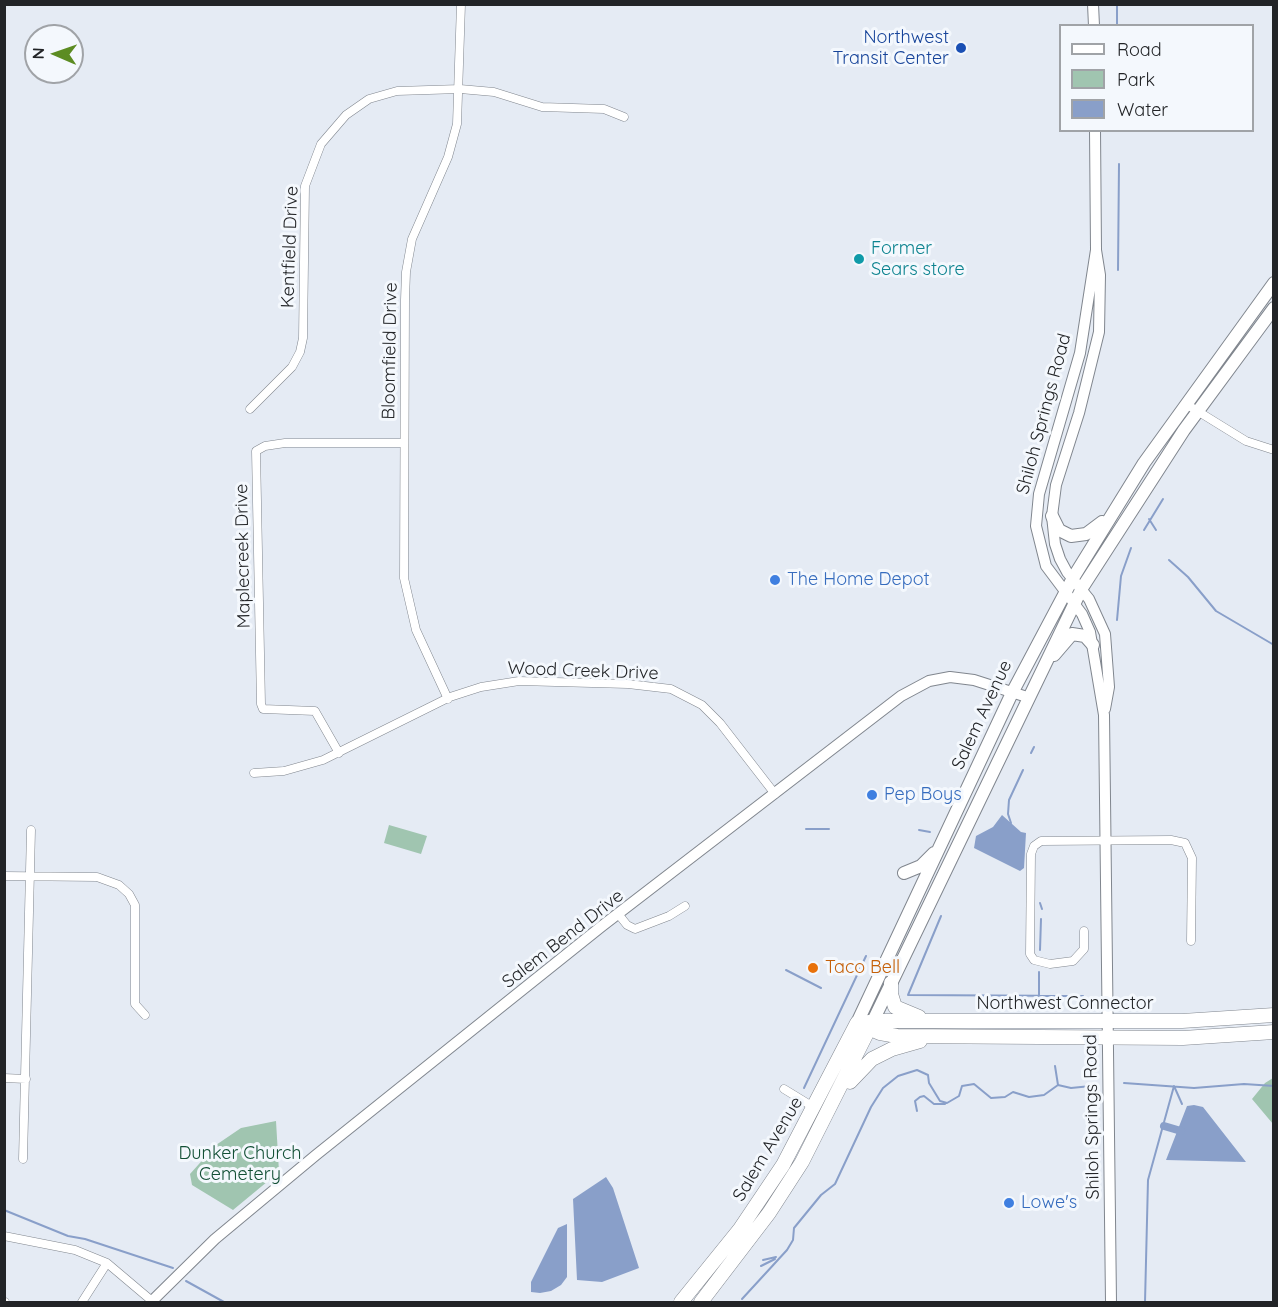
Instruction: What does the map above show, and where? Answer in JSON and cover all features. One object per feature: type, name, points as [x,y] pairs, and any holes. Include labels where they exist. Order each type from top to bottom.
[{"type":"highway","points":[[891,983],[891,994],[895,1007],[909,1015],[935,1021]]},
{"type":"highway","name":"Northwest Connector","points":[[866,1024],[935,1021],[1212,1021],[1274,1015]]},
{"type":"highway","points":[[866,1024],[897,1036],[940,1037]]},
{"type":"highway","name":"Salem Avenue","points":[[681,1302],[697,1286],[758,1203],[866,1024]]},
{"type":"highway","name":"Salem Avenue","points":[[704,1299],[769,1213],[824,1121],[866,1024]]},
{"type":"highway","name":"Northwest Connector","points":[[940,1037],[1108,1039],[1213,1037],[1274,1032]]},
{"type":"highway","points":[[824,1121],[849,1084],[872,1059],[892,1049],[940,1037]]},
{"type":"highway","points":[[704,1299],[710,1282],[734,1251],[758,1203]]},
{"type":"highway","points":[[689,1302],[697,1286]]},
{"type":"main road","name":"Salem Avenue","points":[[866,1024],[939,848],[1012,693],[1065,592],[1115,508],[1186,404],[1274,283]]},
{"type":"main road","name":"Salem Avenue","points":[[866,1024],[891,983],[1040,669],[1082,588],[1155,472],[1274,308]]},
{"type":"main road","points":[[1155,472],[1168,439],[1179,424],[1186,404]]},
{"type":"main road","points":[[1052,516],[1063,533],[1079,536],[1097,526],[1115,508]]},
{"type":"main road","points":[[1040,669],[1072,634],[1085,636],[1093,645]]},
{"type":"main road","points":[[904,873],[921,866],[939,848]]},
{"type":"street","name":"Bloomfield Drive","points":[[448,699],[423,647],[407,597],[403,558],[405,300],[409,253],[420,219],[452,145],[460,89],[461,4]]},
{"type":"street","points":[[1093,4],[1094,24]]},
{"type":"street","name":"Kentfield Drive","points":[[250,409],[292,367],[303,344],[305,192],[308,177],[321,144],[346,115],[369,99],[397,91],[460,89],[494,92],[542,107],[604,109],[624,117]]},
{"type":"street","name":"Shiloh Springs Road","points":[[1095,132],[1096,250],[1100,274],[1099,332],[1072,437],[1056,485],[1052,516],[1055,544],[1067,572],[1082,588],[1099,619],[1108,653],[1109,687],[1104,716]]},
{"type":"street","name":"Shiloh Springs Road","points":[[1096,250],[1080,353],[1036,511],[1041,553],[1046,566],[1082,614],[1093,645],[1104,716],[1111,1302]]},
{"type":"street","points":[[1186,404],[1197,413],[1246,441],[1274,450]]},
{"type":"street","name":"Maplecreek Drive","points":[[339,753],[315,711],[263,709],[261,704],[256,451],[265,446],[285,443],[404,443]]},
{"type":"street","name":"Salem Bend Drive","points":[[152,1302],[215,1239],[269,1193],[619,915],[901,696],[929,681],[961,678],[1027,697]]},
{"type":"street","name":"Wood Creek Drive","points":[[254,773],[299,768],[339,753],[448,699],[481,687],[519,681],[654,686],[671,689],[693,699],[711,712],[775,794]]},
{"type":"street","points":[[23,1159],[31,830]]},
{"type":"street","points":[[1084,931],[1084,949],[1073,961],[1050,964],[1032,958],[1028,937],[1031,854],[1034,846],[1044,840],[1171,840],[1182,842],[1189,847],[1192,858],[1191,941]]},
{"type":"street","points":[[4,876],[97,877],[119,885],[129,894],[135,905],[135,1004],[145,1015]]},
{"type":"street","points":[[619,915],[627,925],[635,929],[669,916],[685,906]]},
{"type":"street","points":[[4,1078],[26,1079]]},
{"type":"street","points":[[784,1089],[815,1108]]},
{"type":"street","points":[[4,1236],[75,1250],[107,1263],[152,1302]]},
{"type":"street","points":[[82,1302],[107,1263]]},
{"type":"green space","points":[[389,825],[427,836],[421,854],[384,843]]},
{"type":"green space","points":[[1273,1078],[1273,1124],[1252,1099],[1265,1083]]},
{"type":"green space","name":"Dunker Church Cemetery","points":[[276,1121],[279,1172],[233,1210],[192,1185],[190,1174],[216,1145],[241,1128]]},
{"type":"water","points":[[1002,815],[1021,832],[1026,833],[1024,868],[1020,871],[974,848],[976,836],[993,827]]},
{"type":"water","points":[[1187,1106],[1203,1107],[1246,1162],[1166,1160]]},
{"type":"water","points":[[606,1177],[613,1188],[639,1268],[602,1282],[577,1280],[573,1199]]},
{"type":"water","points":[[567,1224],[567,1277],[561,1285],[551,1291],[531,1292],[531,1282],[558,1228]]},
{"type":"waterway","points":[[1117,4],[1117,24]]},
{"type":"waterway","points":[[1118,270],[1119,164]]},
{"type":"waterway","points":[[1144,530],[1163,499]]},
{"type":"waterway","points":[[1149,519],[1156,530]]},
{"type":"waterway","points":[[1117,620],[1121,576],[1131,548]]},
{"type":"waterway","points":[[1169,560],[1188,577],[1216,611],[1274,645]]},
{"type":"waterway","points":[[1031,753],[1034,747]]},
{"type":"waterway","points":[[1011,823],[1008,814],[1009,800],[1023,770]]},
{"type":"waterway","points":[[806,829],[829,829]]},
{"type":"waterway","points":[[919,830],[930,832]]},
{"type":"waterway","points":[[1040,903],[1042,909]]},
{"type":"waterway","points":[[941,916],[908,995],[1083,996]]},
{"type":"waterway","points":[[1040,950],[1041,919]]},
{"type":"waterway","points":[[804,1088],[866,956]]},
{"type":"waterway","points":[[786,970],[821,988]]},
{"type":"waterway","points":[[1039,972],[1039,997]]},
{"type":"waterway","points":[[1055,1066],[1058,1085]]},
{"type":"waterway","points":[[742,1299],[787,1250],[793,1240],[794,1228],[821,1195],[835,1184],[871,1107],[883,1088],[898,1076],[917,1070],[928,1075],[929,1083],[940,1101],[947,1103],[959,1096],[962,1086],[974,1084],[991,1098],[1005,1097],[1013,1092],[1029,1097],[1044,1095],[1058,1085],[1071,1088],[1091,1086]]},
{"type":"waterway","points":[[1124,1083],[1194,1088],[1244,1084],[1274,1086]]},
{"type":"waterway","points":[[1174,1086],[1182,1104]]},
{"type":"waterway","points":[[1145,1302],[1148,1180],[1174,1086]]},
{"type":"waterway","points":[[917,1111],[915,1101],[920,1097],[924,1096],[934,1104],[945,1104]]},
{"type":"waterway","points":[[1164,1126],[1181,1131]]},
{"type":"waterway","points":[[4,1210],[68,1236],[85,1239],[173,1268]]},
{"type":"waterway","points":[[763,1260],[776,1257]]},
{"type":"waterway","points":[[761,1266],[775,1259]]},
{"type":"waterway","points":[[186,1281],[224,1302]]},
{"type":"place","name":"Northwest Transit Center","points":[[961,48]]},
{"type":"place","name":"Former Sears store","points":[[859,259]]},
{"type":"place","name":"The Home Depot","points":[[775,580]]},
{"type":"place","name":"Pep Boys","points":[[872,795]]},
{"type":"place","name":"Taco Bell","points":[[813,968]]},
{"type":"place","name":"Lowe's","points":[[1009,1203]]}]
